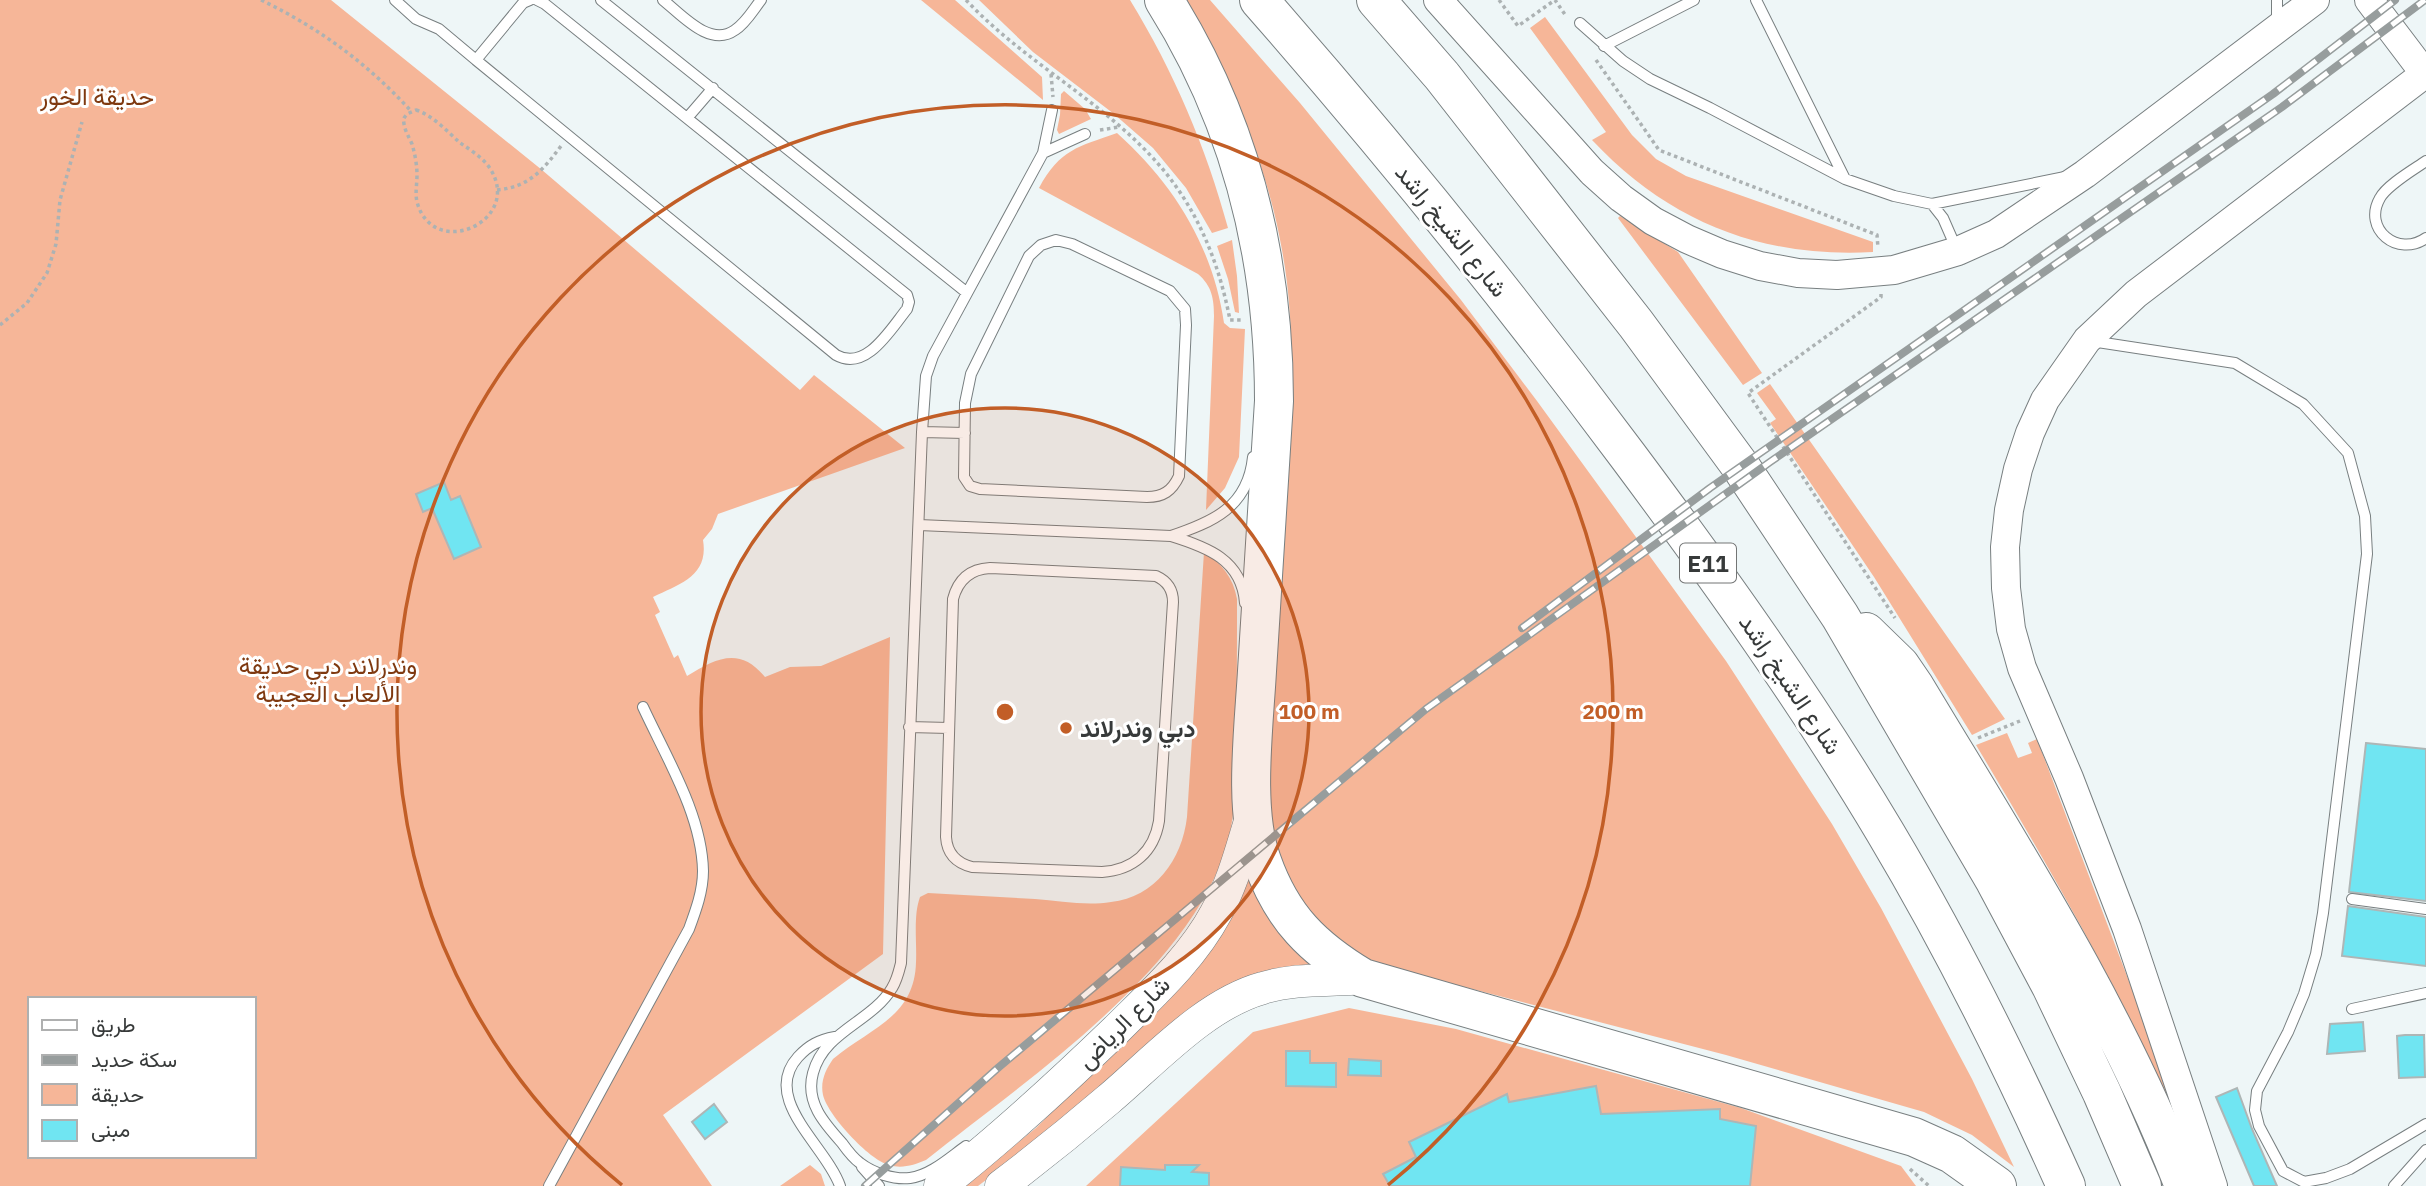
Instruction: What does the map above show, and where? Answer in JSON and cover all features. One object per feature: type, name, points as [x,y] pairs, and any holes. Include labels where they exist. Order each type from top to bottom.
[{"type":"highway","points":[[1164,0],[1196,53],[1221,107],[1254,213],[1267,280],[1272,442],[1250,692],[1251,818],[1261,860],[1278,898],[1300,930],[1329,958],[1363,978],[1914,1137],[1952,1154],[1997,1186]]},
{"type":"highway","name":"شارع الشيخ راشد","points":[[1259,0],[1398,162],[1556,360],[1712,568],[1778,663],[1860,791],[1937,923],[2012,1069],[2066,1186]]},
{"type":"highway","points":[[1376,0],[1442,76],[1643,334],[1741,467],[1840,615],[1995,881],[2051,986],[2102,1093],[2141,1186]]},
{"type":"highway","points":[[1840,615],[1882,645],[1900,665],[1923,699],[2083,968],[2131,1062],[2184,1186]]},
{"type":"highway","points":[[1875,1127],[1954,1186]]},
{"type":"main road","name":"شارع الرياض","points":[[940,1186],[990,1135],[1071,1074],[1154,992],[1198,942],[1216,914],[1230,884],[1251,818]]},
{"type":"main road","name":"شارع الرياض","points":[[1001,1186],[1100,1107],[1191,1029],[1237,998],[1288,982],[1363,978]]},
{"type":"street","points":[[1438,0],[1592,172],[1620,198],[1653,221],[1722,254],[1798,273],[1837,275],[1894,270],[1958,251],[1996,234],[2085,174],[2315,0]]},
{"type":"street","points":[[2213,1186],[2099,853],[2022,668],[2011,629],[2006,575],[2009,510],[2018,469],[2045,400],[2087,340],[2136,293],[2426,73],[2369,0]]},
{"type":"lane","points":[[395,0],[416,19],[439,29],[836,355],[853,360],[869,353],[907,309],[907,295],[688,117],[537,0]]},
{"type":"lane","points":[[476,60],[523,3],[530,0]]},
{"type":"lane","points":[[601,0],[966,292]]},
{"type":"lane","points":[[663,0],[701,30],[715,35],[723,35],[737,29],[761,0]]},
{"type":"lane","points":[[1604,46],[1694,0]]},
{"type":"lane","points":[[1756,0],[1845,179]]},
{"type":"lane","points":[[2276,29],[2277,0]]},
{"type":"lane","points":[[1575,22],[1650,79],[1845,179],[1894,196],[1932,204],[2085,174]]},
{"type":"lane","points":[[688,117],[713,88]]},
{"type":"lane","points":[[879,1186],[821,1119],[813,1104],[813,1072],[835,1037],[883,1000],[891,989],[901,963],[922,432],[929,366],[966,292],[1043,153],[1052,110]]},
{"type":"lane","points":[[1043,153],[1085,134]]},
{"type":"lane","points":[[2426,161],[2384,192],[2376,207],[2375,216],[2381,233],[2395,243],[2412,245],[2426,238]]},
{"type":"lane","points":[[1932,204],[1943,218],[1958,251]]},
{"type":"lane","points":[[1056,240],[1072,244],[1170,291],[1181,302],[1185,309],[1186,325],[1179,476],[1170,490],[1163,495],[1146,497],[975,488],[966,482],[964,477],[965,433],[967,388],[976,360],[1029,256],[1041,245],[1056,240]]},
{"type":"lane","points":[[2087,340],[2235,363],[2303,404],[2348,453],[2365,516],[2367,554],[2323,913],[2316,954],[2304,994],[2288,1032],[2257,1091],[2255,1110],[2259,1126],[2283,1171],[2304,1182],[2326,1178],[2350,1169],[2426,1124]]},
{"type":"lane","points":[[922,432],[965,433]]},
{"type":"lane","points":[[1171,536],[1200,526],[1227,510],[1248,479],[1254,451]]},
{"type":"lane","points":[[919,525],[1171,536],[1204,547],[1226,561],[1242,586],[1245,617]]},
{"type":"lane","points":[[990,568],[1149,576],[1162,579],[1171,589],[1173,602],[1159,821],[1148,850],[1132,864],[1123,869],[1102,872],[971,867],[958,862],[949,851],[946,837],[949,728],[953,599],[959,583],[973,571],[990,568]]},
{"type":"lane","points":[[549,1186],[689,929],[699,902],[703,873],[701,845],[693,817],[643,708]]},
{"type":"lane","points":[[909,727],[949,728]]},
{"type":"lane","points":[[2352,899],[2426,909]]},
{"type":"lane","points":[[2352,1009],[2426,993]]},
{"type":"lane","points":[[835,1037],[822,1039],[794,1061],[787,1089],[795,1116],[825,1157],[840,1186]]},
{"type":"lane","points":[[859,1163],[882,1174],[909,1178],[935,1168],[990,1135]]},
{"type":"lane","points":[[2394,1186],[2426,1150]]},
{"type":"path","points":[[261,0],[319,31],[349,52],[371,70],[411,111],[421,111],[486,163],[492,171],[497,190],[493,209],[481,224],[472,229],[453,232],[427,220],[418,204],[416,160],[404,124],[404,119],[411,111]]},
{"type":"path","points":[[966,0],[997,30],[1119,127],[1160,166],[1193,213],[1217,264],[1230,320],[1250,320]]},
{"type":"path","points":[[1499,0],[1518,26],[1555,0],[1575,22]]},
{"type":"path","points":[[1592,54],[1659,150],[1877,235],[1881,297],[1748,393],[1896,620]]},
{"type":"path","points":[[1050,73],[1052,110]]},
{"type":"path","points":[[0,324],[27,303],[47,273],[57,244],[60,200],[82,122]]},
{"type":"path","points":[[1085,134],[1119,127]]},
{"type":"path","points":[[497,190],[515,187],[531,180],[569,136]]},
{"type":"path","points":[[1972,740],[2042,713]]},
{"type":"path","points":[[1902,1162],[1929,1186]]},
{"type":"green space","name":"وندرلاند دبي حديقة الألعاب العجيبة","points":[[0,0],[331,0],[542,170],[800,390],[814,375],[905,448],[718,514],[712,529],[703,540],[702,562],[697,570],[682,583],[653,597],[660,612],[655,615],[674,658],[678,655],[687,676],[718,660],[737,658],[756,667],[765,677],[790,667],[821,666],[890,637],[883,954],[663,1115],[712,1186],[0,1186]]},
{"type":"green space","points":[[921,0],[955,0],[1042,77],[1043,100]]},
{"type":"green space","points":[[979,0],[1130,0],[1175,82],[1210,168],[1228,228],[1212,233],[1186,188],[1153,148],[1114,114],[1033,52]]},
{"type":"green space","points":[[1186,0],[1210,0],[1300,103],[1461,300],[1726,661],[1832,824],[1881,908],[1972,1079],[2014,1167],[1972,1135],[1924,1112],[1726,1055],[1380,965],[1347,946],[1306,907],[1285,875],[1278,857],[1269,814],[1291,392],[1291,335],[1286,278],[1275,217],[1256,152],[1217,60]]},
{"type":"green space","points":[[1545,17],[1632,135],[1656,159],[1686,176],[1873,242],[1873,252],[1793,249],[1755,241],[1719,229],[1685,213],[1653,193],[1622,169],[1592,140],[1606,132],[1530,28]]},
{"type":"green space","points":[[1064,91],[1085,109],[1091,119],[1059,134],[1057,130],[1061,94]]},
{"type":"green space","points":[[1117,133],[1156,174],[1188,219],[1211,268],[1224,323],[1230,328],[1245,329],[1239,457],[1225,488],[1206,510],[1214,316],[1213,298],[1209,288],[1198,274],[1039,188],[1055,165],[1071,151]]},
{"type":"green space","points":[[1620,216],[1678,252],[1762,373],[1743,385],[1618,218]]},
{"type":"green space","points":[[1232,240],[1239,313],[1235,312],[1217,246]]},
{"type":"green space","points":[[1770,384],[2005,719],[1972,735],[1874,577],[1770,423],[1776,419],[1757,393]]},
{"type":"green space","points":[[1204,552],[1226,572],[1237,599],[1234,803],[1231,827],[1215,876],[1187,924],[1151,969],[1061,1054],[926,1160],[903,1166],[889,1165],[881,1161],[860,1146],[832,1113],[823,1095],[823,1080],[833,1059],[888,1020],[908,996],[914,981],[916,921],[920,897],[928,893],[1083,903],[1127,899],[1141,893],[1164,874],[1179,848],[1187,817]]},
{"type":"green space","points":[[2007,733],[2018,758],[2032,753],[2028,743],[2037,739],[2182,1121],[2178,1122],[2133,1025],[2083,930],[1976,745]]},
{"type":"green space","points":[[1249,880],[1273,924],[1311,964],[1277,968],[1257,976],[978,1186],[964,1186],[1036,1128],[1203,960],[1229,922]]},
{"type":"green space","points":[[1349,1008],[1456,1029],[1741,1108],[1901,1166],[1916,1186],[1086,1186],[1253,1032]]},
{"type":"green space","points":[[810,1165],[821,1174],[825,1186],[780,1186]]},
{"type":"building","points":[[444,482],[451,500],[460,496],[481,547],[454,559],[432,508],[423,512],[416,494]]},
{"type":"building","points":[[2366,743],[2426,749],[2426,901],[2349,892]]},
{"type":"building","points":[[2348,906],[2426,917],[2426,966],[2342,956]]},
{"type":"building","points":[[2363,1022],[2365,1051],[2327,1054],[2330,1024]]},
{"type":"building","points":[[2424,1035],[2425,1077],[2399,1078],[2397,1036]]},
{"type":"building","points":[[1286,1051],[1310,1051],[1310,1063],[1336,1063],[1336,1087],[1286,1086]]},
{"type":"building","points":[[1349,1059],[1381,1061],[1381,1076],[1348,1075]]},
{"type":"building","points":[[1596,1086],[1601,1114],[1720,1109],[1720,1119],[1756,1126],[1750,1186],[1390,1186],[1383,1174],[1416,1157],[1409,1142],[1507,1094],[1509,1102]]},
{"type":"building","points":[[2237,1088],[2277,1186],[2254,1186],[2216,1097]]},
{"type":"building","points":[[714,1104],[727,1122],[705,1139],[692,1122]]},
{"type":"building","points":[[1165,1165],[1199,1165],[1192,1172],[1209,1173],[1209,1186],[1120,1186],[1121,1167],[1165,1170]]},
{"type":"railway","points":[[1522,628],[1710,488],[2273,94],[2395,0]]},
{"type":"railway","points":[[865,1186],[999,1067],[1426,709],[1770,462],[2282,107],[2425,0]]},
{"type":"place","name":"دبي وندرلاند","points":[[1066,728]]},
{"type":"park label","name":"حديقة الخور","points":[[97,96]]}]
